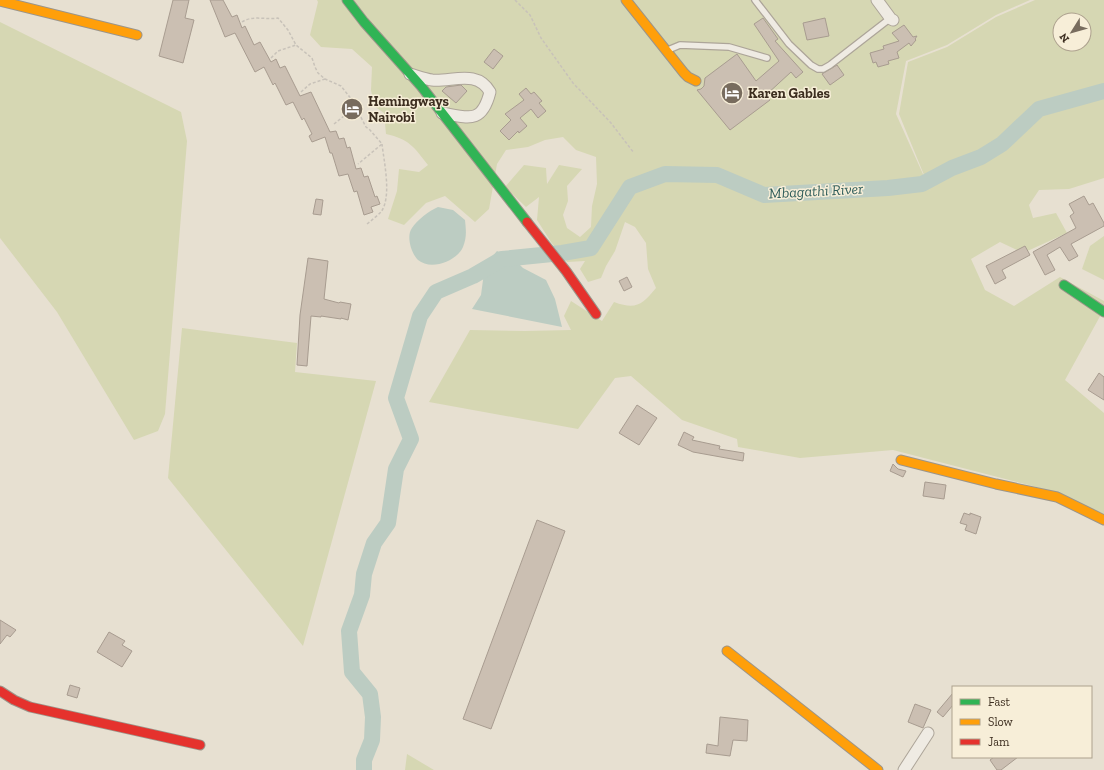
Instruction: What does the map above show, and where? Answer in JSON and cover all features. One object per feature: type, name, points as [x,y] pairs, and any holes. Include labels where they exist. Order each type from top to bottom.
[{"type":"street","points":[[347,0],[442,113],[566,271],[596,314]]},
{"type":"street","points":[[626,0],[684,73],[696,81]]},
{"type":"street","points":[[877,0],[892,20]]},
{"type":"street","points":[[0,1],[137,36]]},
{"type":"street","points":[[410,74],[432,80],[455,78],[478,80],[486,85],[490,92],[486,106],[478,115],[466,118],[442,113]]},
{"type":"street","points":[[1064,285],[1104,312]]},
{"type":"street","points":[[901,460],[996,484],[1057,497],[1104,520]]},
{"type":"street","points":[[727,651],[878,770]]},
{"type":"street","points":[[0,691],[14,700],[30,707],[200,745]]},
{"type":"street","points":[[904,770],[928,734]]},
{"type":"lane","points":[[755,0],[789,44],[811,65],[818,69],[823,69],[830,65],[888,20],[892,20]]},
{"type":"lane","points":[[666,51],[680,45],[729,47],[767,58]]},
{"type":"path","points":[[515,0],[530,15],[541,38],[573,83],[611,123],[634,153]]},
{"type":"path","points":[[242,22],[250,18],[278,18],[288,30],[296,45],[312,58],[315,67],[325,79],[341,86],[352,100],[366,127],[382,144],[387,198],[382,211],[367,224]]},
{"type":"path","points":[[271,58],[278,51],[296,45]]},
{"type":"path","points":[[301,92],[310,84],[325,79]]},
{"type":"path","points":[[334,124],[344,116],[357,110]]},
{"type":"path","points":[[358,164],[382,144]]},
{"type":"green space","points":[[317,0],[1030,0],[996,15],[947,45],[906,61],[896,114],[931,192],[899,114],[908,62],[947,47],[996,17],[1035,0],[1104,0],[1104,178],[1069,189],[1039,190],[1029,205],[1033,218],[1056,213],[1067,233],[1023,253],[1000,242],[971,259],[985,290],[1014,306],[1060,277],[1104,301],[1104,309],[1065,380],[1104,413],[1104,514],[1052,491],[893,450],[800,458],[738,447],[737,439],[682,420],[631,376],[615,378],[578,429],[429,402],[470,330],[571,330],[564,316],[571,301],[602,321],[614,302],[633,306],[642,302],[656,288],[648,269],[646,243],[635,227],[625,222],[615,251],[601,278],[588,282],[580,269],[585,261],[567,262],[551,242],[537,220],[539,197],[526,207],[505,187],[524,165],[546,168],[547,184],[559,165],[582,169],[567,186],[568,201],[563,215],[567,228],[580,237],[591,227],[592,206],[597,184],[596,157],[576,150],[563,137],[545,140],[528,147],[506,150],[497,164],[489,209],[475,222],[445,196],[426,203],[404,225],[388,219],[397,191],[399,169],[419,172],[428,165],[419,153],[406,141],[386,134],[384,113],[374,106],[371,90],[372,67],[352,49],[321,47],[310,35],[318,2]]},
{"type":"green space","points":[[0,22],[181,112],[187,141],[165,414],[158,431],[134,440],[57,312],[0,238]]},
{"type":"green space","points":[[1104,236],[1104,280],[1082,269],[1090,246]]},
{"type":"green space","points":[[182,328],[297,343],[295,372],[376,381],[303,646],[168,478]]},
{"type":"green space","points":[[407,754],[434,770],[405,770]]},
{"type":"shaded area","points":[[438,207],[453,210],[465,220],[466,237],[460,252],[450,260],[443,263],[430,265],[423,263],[415,257],[411,249],[409,235],[410,231],[417,222],[427,213]]},
{"type":"shaded area","points":[[497,251],[514,259],[523,268],[546,280],[555,299],[562,327],[472,309],[481,295],[485,265]]},
{"type":"building","points":[[173,0],[189,0],[185,18],[194,20],[183,63],[159,56]]},
{"type":"building","points":[[210,0],[223,0],[232,17],[237,15],[242,28],[245,26],[254,45],[260,42],[271,62],[276,59],[280,68],[285,66],[300,96],[311,92],[330,132],[336,131],[339,139],[344,138],[347,148],[350,147],[356,169],[361,168],[364,177],[368,176],[375,197],[377,196],[380,204],[371,207],[373,212],[364,215],[357,191],[354,192],[348,174],[339,176],[325,137],[312,142],[309,136],[312,134],[304,118],[302,120],[293,102],[286,105],[275,83],[273,85],[264,67],[255,72],[235,33],[225,37]]},
{"type":"building","name":"Karen Gables","points":[[763,18],[778,39],[775,41],[803,72],[796,78],[791,72],[766,95],[770,100],[730,130],[697,90],[704,86],[705,78],[737,54],[756,81],[779,61],[754,24]]},
{"type":"building","points":[[825,18],[829,36],[807,40],[803,23]]},
{"type":"building","points":[[904,25],[913,37],[917,36],[915,39],[916,40],[911,46],[909,43],[897,52],[899,58],[888,61],[889,64],[878,67],[876,62],[873,63],[870,53],[884,49],[883,46],[899,41],[892,33]]},
{"type":"building","points":[[494,49],[503,56],[493,69],[484,62]]},
{"type":"building","points":[[837,65],[844,75],[830,85],[822,74]]},
{"type":"building","points":[[461,85],[467,91],[456,103],[442,91],[446,87]]},
{"type":"building","points":[[526,88],[531,94],[534,92],[542,101],[539,103],[546,111],[538,118],[531,109],[520,118],[527,126],[519,133],[518,131],[509,140],[500,131],[511,120],[505,114],[524,100],[519,94]]},
{"type":"building","points":[[1084,196],[1089,205],[1093,203],[1104,223],[1104,226],[1071,244],[1078,256],[1069,261],[1060,247],[1047,255],[1055,270],[1045,275],[1033,252],[1076,228],[1070,216],[1074,213],[1069,204]]},
{"type":"building","points":[[316,199],[323,200],[321,215],[313,214]]},
{"type":"building","points":[[1025,246],[1030,255],[1002,270],[1006,278],[995,284],[986,266]]},
{"type":"building","points":[[308,258],[328,261],[324,299],[339,303],[351,304],[348,320],[341,318],[311,316],[307,366],[297,365],[300,315]]},
{"type":"building","points":[[627,277],[632,287],[624,291],[619,281]]},
{"type":"building","points":[[1099,373],[1104,377],[1104,400],[1088,390]]},
{"type":"building","points":[[637,405],[657,418],[639,445],[619,433]]},
{"type":"building","points":[[684,432],[694,437],[692,440],[720,446],[719,449],[744,453],[743,461],[693,452],[678,445]]},
{"type":"building","points":[[893,464],[898,469],[906,471],[903,477],[890,471]]},
{"type":"building","points":[[925,482],[946,485],[944,499],[923,496]]},
{"type":"building","points":[[964,513],[970,515],[970,513],[981,517],[976,534],[965,530],[967,525],[960,523]]},
{"type":"building","points":[[537,520],[565,531],[491,729],[463,719]]},
{"type":"building","points":[[0,620],[16,630],[10,637],[7,635],[0,644]]},
{"type":"building","points":[[109,632],[125,641],[122,645],[132,651],[122,667],[97,652]]},
{"type":"building","points":[[70,685],[80,688],[77,698],[67,695]]},
{"type":"building","points":[[952,694],[952,706],[943,717],[937,712]]},
{"type":"building","points":[[915,704],[931,710],[923,728],[908,722]]},
{"type":"building","points":[[720,717],[748,720],[747,741],[733,740],[730,756],[706,753],[707,744],[718,746]]},
{"type":"building","points":[[993,758],[1017,758],[1001,770],[997,770],[990,760]]},
{"type":"waterway","name":"Mbagathi River","points":[[364,770],[364,760],[372,740],[373,717],[370,694],[352,672],[349,631],[362,595],[364,574],[374,543],[388,523],[396,469],[411,439],[396,398],[420,316],[436,292],[473,276],[502,259],[562,253],[591,248],[630,187],[665,174],[717,175],[764,195],[888,188],[922,184],[952,168],[981,157],[1002,144],[1039,109],[1104,91]]},
{"type":"traffic: fast","points":[[347,0],[364,22],[421,86],[527,222]]},
{"type":"traffic: fast","points":[[1064,285],[1104,312]]},
{"type":"traffic: slow","points":[[626,0],[684,73],[696,81]]},
{"type":"traffic: slow","points":[[0,1],[137,35]]},
{"type":"traffic: slow","points":[[901,460],[996,484],[1057,497],[1104,520]]},
{"type":"traffic: slow","points":[[727,651],[878,770]]},
{"type":"traffic: jam","points":[[527,222],[566,271],[596,314]]},
{"type":"traffic: jam","points":[[0,691],[14,700],[30,707],[200,745]]},
{"type":"place","name":"Karen Gables","points":[[732,93]]},
{"type":"place","name":"Hemingways Nairobi","points":[[352,109]]}]
